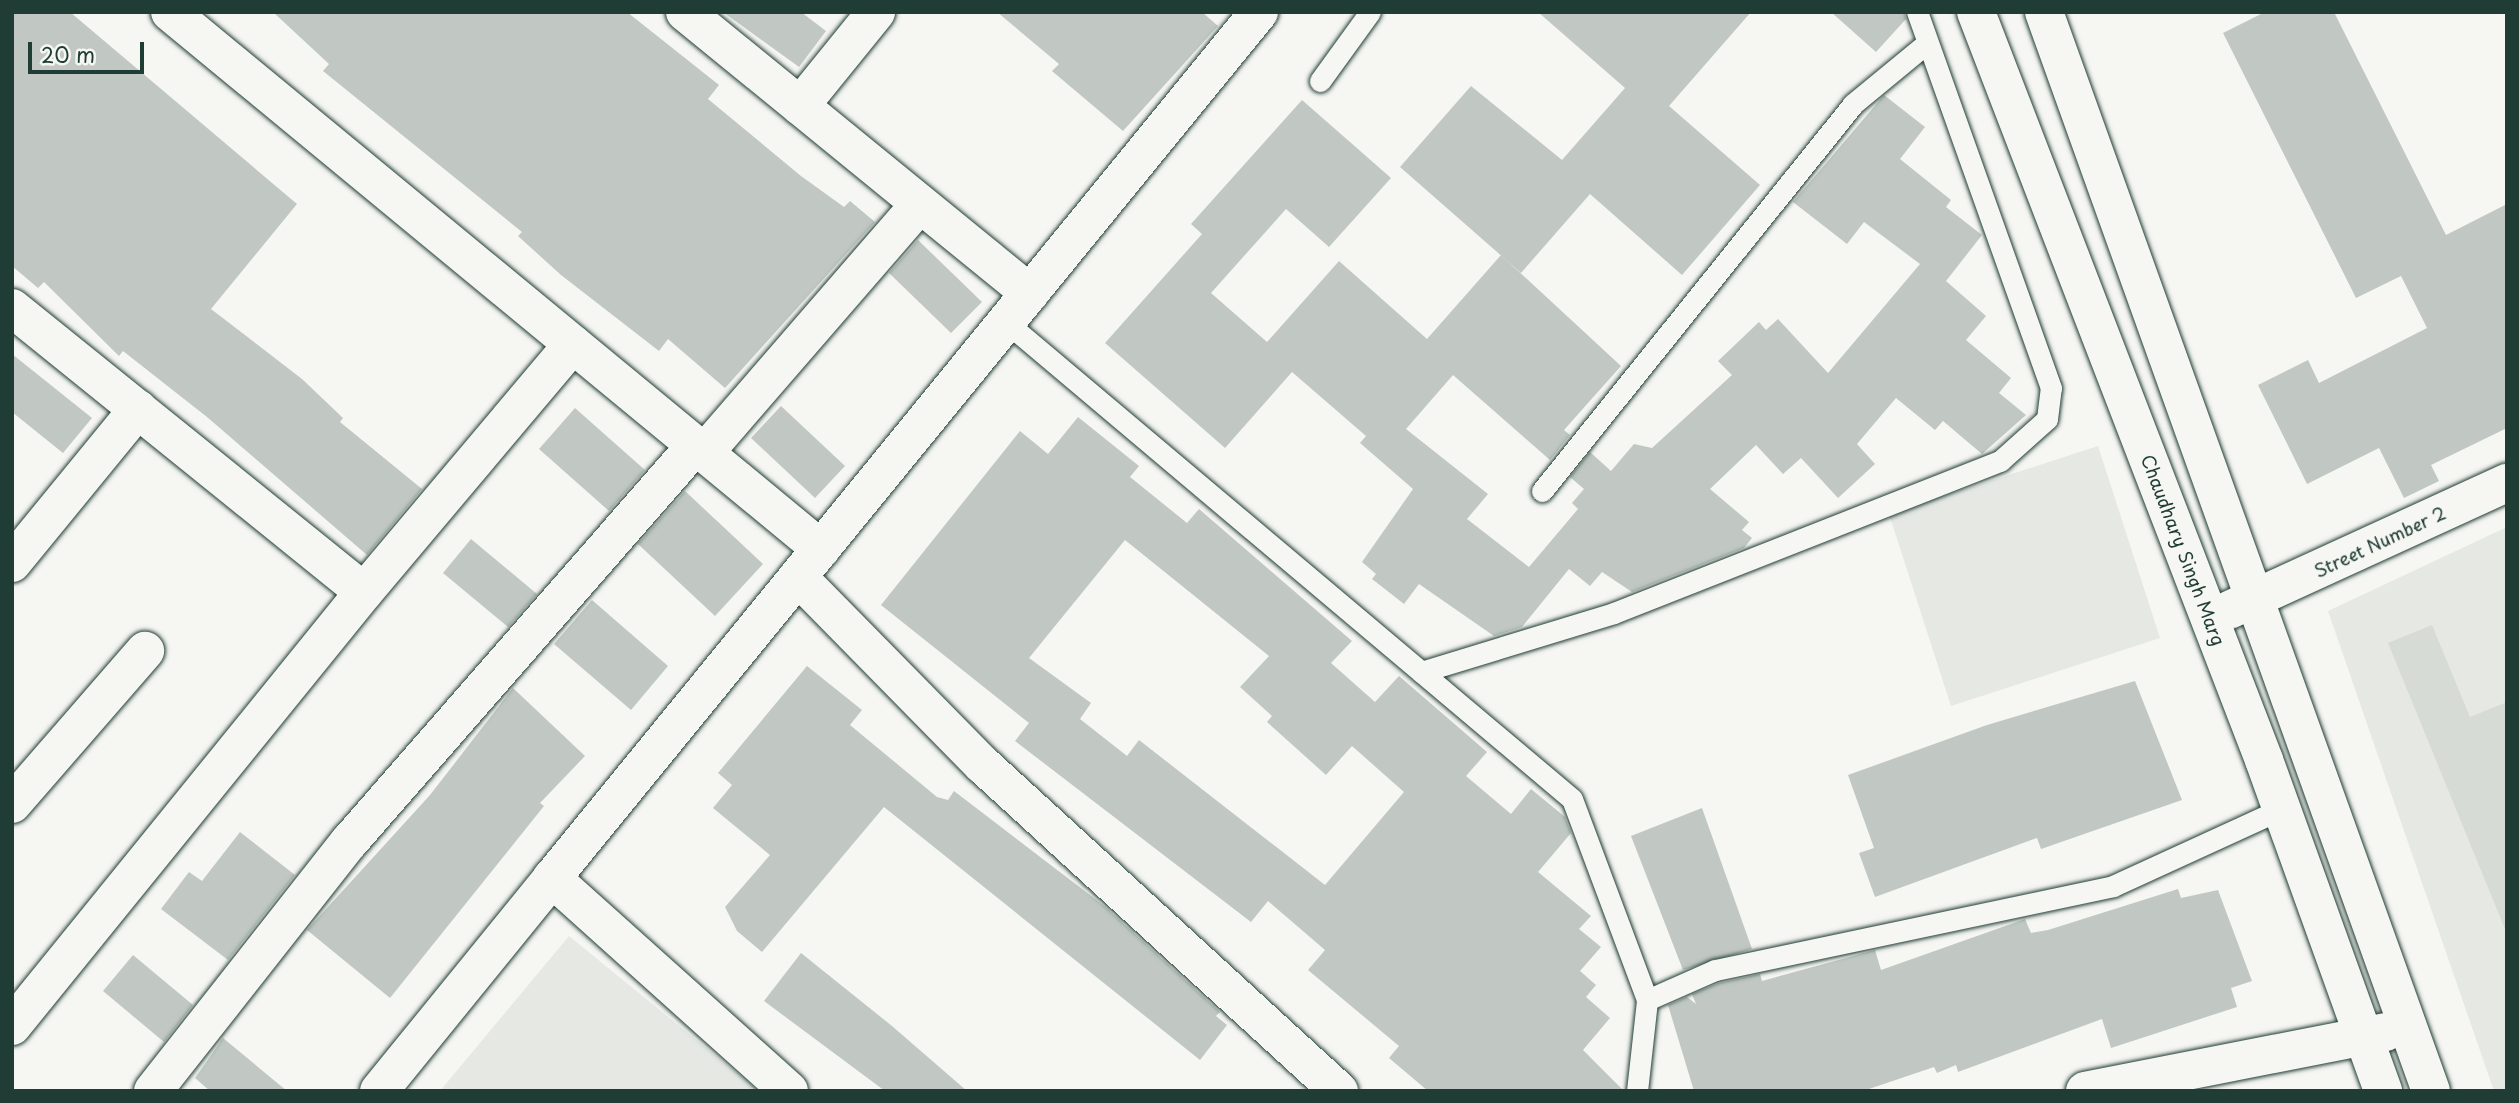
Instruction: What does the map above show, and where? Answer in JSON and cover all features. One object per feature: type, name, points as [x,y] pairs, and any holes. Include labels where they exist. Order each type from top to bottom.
[{"type":"street","points":[[170,12],[700,449],[810,563],[983,765],[1339,1091]]},
{"type":"street","points":[[800,106],[876,12]]},
{"type":"street","points":[[379,1091],[1259,12]]},
{"type":"street","name":"Chaudhary Singh Marg","points":[[1976,12],[2209,618],[2383,1091]]},
{"type":"street","points":[[2044,12],[2253,601],[2431,1091]]},
{"type":"street","points":[[694,15],[920,204],[1018,307]]},
{"type":"street","points":[[153,1091],[350,841],[920,204]]},
{"type":"street","points":[[17,322],[138,410],[364,592]]},
{"type":"street","points":[[12,1026],[364,592],[573,344]]},
{"type":"street","points":[[12,563],[138,410]]},
{"type":"street","name":"Street Number 2","points":[[2209,618],[2253,601],[2507,483]]},
{"type":"street","points":[[12,804],[145,651]]},
{"type":"street","points":[[2281,809],[2322,789]]},
{"type":"street","points":[[552,878],[789,1091]]},
{"type":"street","points":[[2085,1091],[2128,1087],[2409,1028]]},
{"type":"lane","points":[[1320,81],[1370,12]]},
{"type":"lane","points":[[1421,672],[1614,613],[2000,461],[2048,419],[2051,388],[1917,12]]},
{"type":"lane","points":[[1542,491],[1853,104],[1927,43]]},
{"type":"lane","points":[[1018,307],[1421,672],[1572,799],[1647,999],[1637,1091]]},
{"type":"lane","points":[[1647,999],[1715,970],[2113,886],[2281,809]]},
{"type":"shaded area","points":[[2098,446],[2160,638],[1951,706],[1889,514]]},
{"type":"shaded area","points":[[2507,527],[2507,1091],[2494,1091],[2328,611]]},
{"type":"shaded area","points":[[2432,625],[2470,717],[2507,702],[2507,934],[2388,643]]},
{"type":"shaded area","points":[[569,936],[759,1091],[440,1091]]},
{"type":"building","points":[[12,12],[70,12],[297,204],[211,309],[302,379],[343,418],[340,422],[422,489],[367,555],[207,417],[123,351],[119,356],[44,282],[38,288],[12,266]]},
{"type":"building","points":[[273,12],[627,12],[719,85],[708,99],[801,176],[844,207],[850,201],[875,222],[725,388],[668,339],[659,351],[561,275],[518,236],[522,232],[323,71],[329,64]]},
{"type":"building","points":[[723,12],[801,12],[826,31],[799,67]]},
{"type":"building","points":[[997,12],[1202,12],[1218,26],[1123,131],[1052,71],[1059,64]]},
{"type":"building","points":[[1538,12],[1751,12],[1669,106],[1760,185],[1682,275],[1590,194],[1521,273],[1400,167],[1471,86],[1562,160],[1625,88]]},
{"type":"building","points":[[1831,12],[1904,12],[1906,19],[1876,52]]},
{"type":"building","points":[[2265,12],[2334,12],[2446,235],[2507,204],[2507,428],[2431,465],[2439,481],[2404,498],[2379,448],[2307,484],[2258,385],[2308,360],[2319,383],[2427,328],[2401,276],[2356,298],[2223,33]]},
{"type":"building","points":[[1884,95],[1925,127],[1900,159],[1951,200],[1946,207],[1982,235],[1946,281],[1986,316],[1966,340],[2011,378],[1999,393],[2026,415],[1982,454],[1943,421],[1935,430],[1896,398],[1857,444],[1875,464],[1838,498],[1801,458],[1783,474],[1756,445],[1710,489],[1749,522],[1742,530],[1752,538],[1744,548],[1632,592],[1602,572],[1590,586],[1569,569],[1522,627],[1494,636],[1419,584],[1404,604],[1372,579],[1376,574],[1362,562],[1413,489],[1360,443],[1366,436],[1292,372],[1225,448],[1105,343],[1202,234],[1191,224],[1302,100],[1391,178],[1329,247],[1286,209],[1211,293],[1267,342],[1339,261],[1427,339],[1501,255],[1621,366],[1564,430],[1570,435],[1550,460],[1453,375],[1406,429],[1488,494],[1467,519],[1529,567],[1578,509],[1572,503],[1584,489],[1570,477],[1590,452],[1611,471],[1634,444],[1652,448],[1732,375],[1718,361],[1759,322],[1766,330],[1778,319],[1828,373],[1920,264],[1864,222],[1847,244],[1793,202]]},
{"type":"building","points":[[918,240],[982,302],[951,333],[889,273]]},
{"type":"building","points":[[12,354],[92,418],[63,453],[12,412]]},
{"type":"building","points":[[781,406],[845,466],[815,498],[751,438]]},
{"type":"building","points":[[575,408],[645,470],[609,511],[539,449]]},
{"type":"building","points":[[1078,417],[1139,466],[1130,477],[1187,523],[1199,509],[1352,641],[1331,663],[1375,702],[1399,676],[1487,752],[1466,776],[1511,814],[1531,789],[1565,817],[1571,833],[1538,872],[1591,916],[1579,929],[1601,947],[1580,971],[1596,985],[1586,997],[1610,1018],[1583,1050],[1624,1091],[1428,1091],[1389,1058],[1399,1046],[1308,970],[1325,950],[1268,901],[1251,922],[1015,741],[1029,723],[881,605],[1020,431],[1048,454]],"holes":[[[1125,540],[1269,656],[1240,687],[1272,716],[1267,722],[1326,775],[1352,746],[1404,792],[1325,885],[1139,740],[1127,756],[1080,719],[1091,703],[1029,658]]]},
{"type":"building","points":[[685,491],[763,564],[715,616],[638,544]]},
{"type":"building","points":[[471,539],[537,594],[508,627],[443,573]]},
{"type":"building","points":[[592,600],[668,666],[631,710],[554,644]]},
{"type":"building","points":[[807,666],[862,710],[850,725],[937,797],[948,800],[954,791],[1103,905],[1220,1012],[1216,1016],[1227,1025],[1200,1060],[884,807],[762,952],[737,931],[725,907],[770,855],[713,808],[732,785],[718,773]]},
{"type":"building","points":[[2135,681],[2182,800],[2041,849],[2037,838],[1875,897],[1859,853],[1874,848],[1848,775],[1987,725]]},
{"type":"building","points":[[513,688],[585,756],[540,803],[544,806],[390,998],[307,930],[430,795]]},
{"type":"building","points":[[1702,808],[1752,949],[1683,970],[1631,836]]},
{"type":"building","points":[[240,832],[295,875],[228,960],[161,909],[189,872],[202,881]]},
{"type":"building","points":[[2178,889],[2181,898],[2218,890],[2252,981],[2231,988],[2237,1007],[2111,1048],[2102,1019],[1958,1072],[1956,1065],[1937,1073],[1934,1067],[1863,1091],[1694,1091],[1668,1005],[1687,997],[1696,1004],[1692,994],[1719,983],[1760,974],[1762,981],[1875,950],[1881,970],[2025,919],[2031,933],[2048,930]]},
{"type":"building","points":[[801,953],[967,1091],[885,1091],[764,1001]]},
{"type":"building","points":[[133,955],[193,1005],[164,1042],[103,991]]},
{"type":"building","points":[[223,1038],[287,1091],[210,1091],[195,1078]]}]
